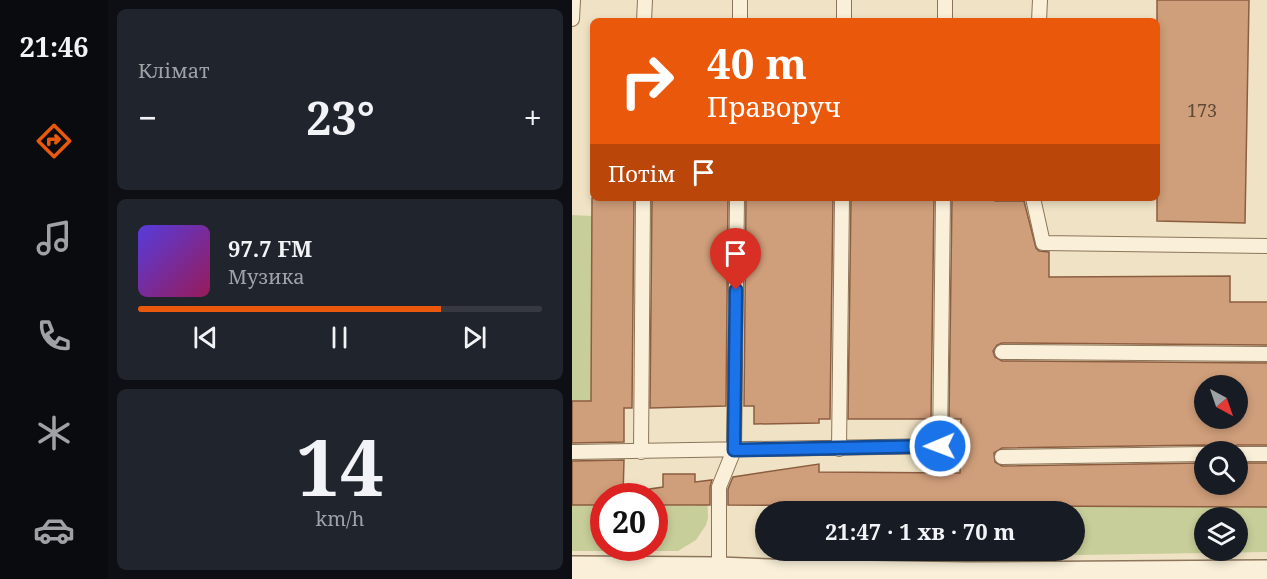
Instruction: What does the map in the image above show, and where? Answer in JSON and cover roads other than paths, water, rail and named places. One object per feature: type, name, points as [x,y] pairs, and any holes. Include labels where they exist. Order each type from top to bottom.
[{"type":"street","points":[[572,570],[719,571],[771,576],[967,578],[1268,574]]},
{"type":"lane","points":[[572,19],[573,0]]},
{"type":"lane","points":[[644,18],[645,0]]},
{"type":"lane","points":[[740,0],[740,18]]},
{"type":"lane","points":[[844,0],[844,18]]},
{"type":"lane","points":[[945,0],[945,18]]},
{"type":"lane","points":[[1039,18],[1040,0]]},
{"type":"lane","points":[[641,452],[643,201]]},
{"type":"lane","points":[[719,571],[719,487],[734,450],[737,201]]},
{"type":"lane","points":[[839,449],[842,201]]},
{"type":"lane","points":[[572,452],[940,446],[943,201]]},
{"type":"lane","points":[[1034,201],[1043,243],[1268,246]]},
{"type":"lane","points":[[1002,352],[1268,354]]},
{"type":"lane","points":[[1002,457],[1194,454]]},
{"type":"lane","points":[[1248,454],[1268,454]]}]
